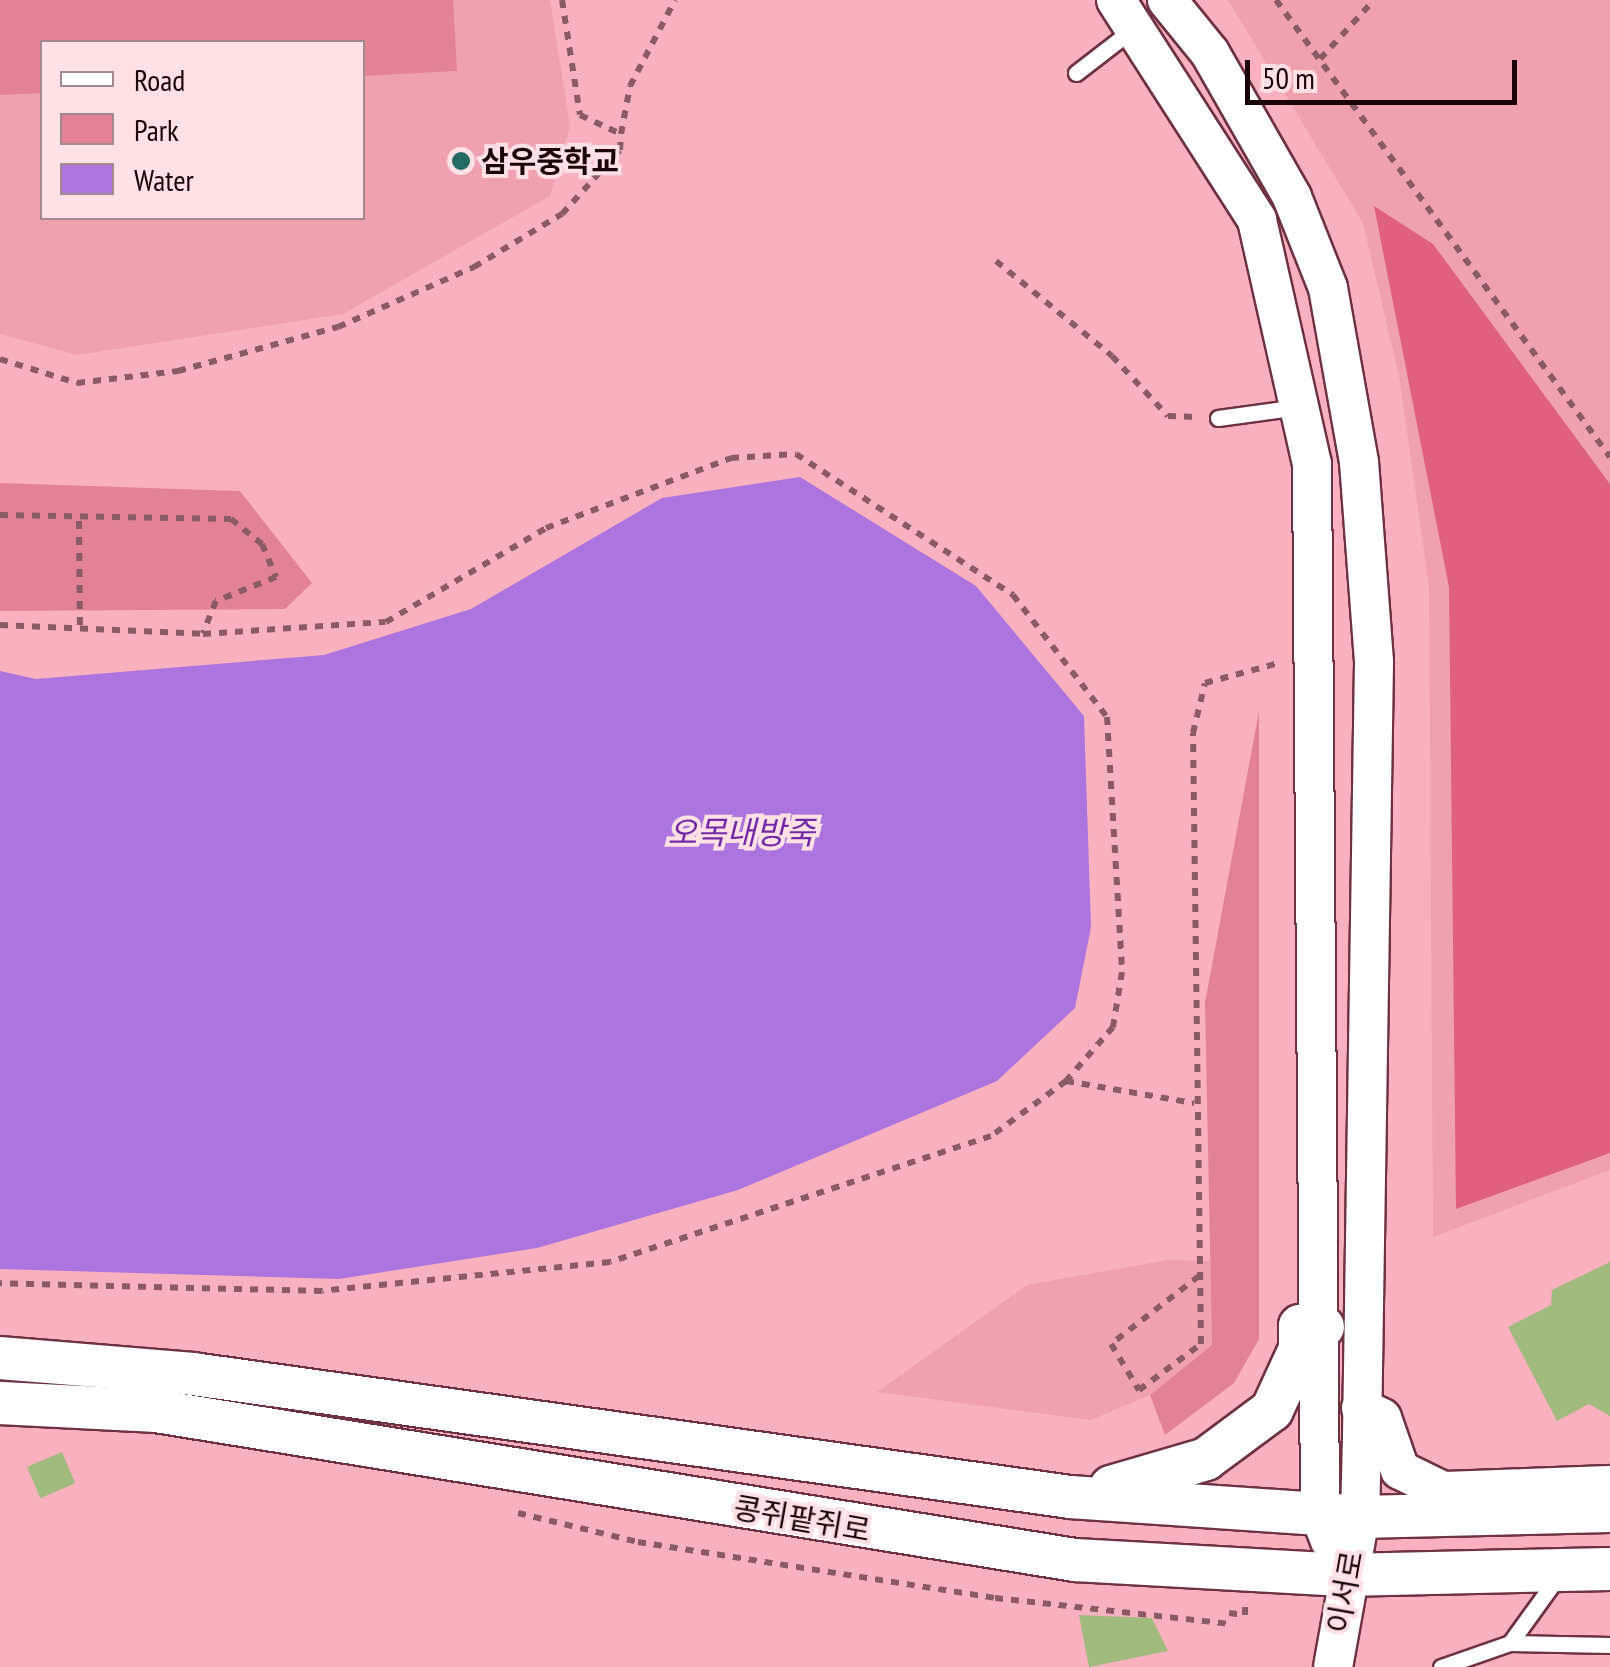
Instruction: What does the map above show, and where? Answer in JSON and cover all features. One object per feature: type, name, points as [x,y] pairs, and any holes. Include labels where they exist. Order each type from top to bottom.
[{"type":"main road","points":[[1070,1496],[1206,1459],[1272,1410],[1300,1349],[1300,1326],[1323,1328]]},
{"type":"main road","name":"콩쥐팥쥐로","points":[[0,1358],[193,1374],[1070,1496],[1340,1516],[1610,1511]]},
{"type":"main road","name":"콩쥐팥쥐로","points":[[0,1403],[156,1411],[1075,1560],[1344,1576],[1610,1569]]},
{"type":"street","points":[[1166,0],[1210,54],[1292,197],[1328,288],[1359,462],[1372,750],[1361,1408],[1340,1516]]},
{"type":"street","points":[[1126,14],[1257,220],[1302,406],[1320,663],[1323,1328],[1340,1516]]},
{"type":"street","points":[[1320,750],[1372,750]]},
{"type":"street","points":[[1361,1408],[1382,1418],[1400,1470],[1443,1490],[1610,1485]]},
{"type":"street","name":"이서로","points":[[1333,1667],[1344,1576],[1340,1516]]},
{"type":"lane","points":[[1076,73],[1126,14]]},
{"type":"lane","points":[[1218,418],[1302,406]]},
{"type":"lane","points":[[1510,1643],[1562,1572]]},
{"type":"lane","points":[[1442,1667],[1510,1643],[1610,1645]]},
{"type":"path","points":[[562,0],[580,115],[620,134]]},
{"type":"path","points":[[0,360],[77,383],[178,371],[338,327],[474,266],[562,214],[620,150],[630,86],[675,0]]},
{"type":"path","points":[[1276,0],[1610,456]]},
{"type":"path","points":[[1320,60],[1374,0]]},
{"type":"path","points":[[996,261],[1112,356],[1168,416],[1218,418]]},
{"type":"path","points":[[0,624],[203,634],[386,622],[546,528],[731,458],[796,454],[1013,595],[1107,717],[1122,972],[1113,1027],[1066,1081],[991,1136],[610,1262],[322,1291],[0,1283]]},
{"type":"path","points":[[0,516],[79,521],[231,520],[262,544],[276,576],[216,601],[203,634]]},
{"type":"path","points":[[79,521],[80,628]]},
{"type":"path","points":[[1199,1276],[1111,1344],[1139,1390],[1200,1344],[1199,1276],[1194,1104],[1193,733],[1205,683],[1274,663],[1320,663]]},
{"type":"path","points":[[1066,1081],[1194,1104]]},
{"type":"path","points":[[506,1510],[638,1542],[938,1590],[1232,1624]]},
{"type":"shaded area","name":"삼우중학교","points":[[0,0],[550,0],[570,126],[550,196],[343,314],[77,355],[0,334]]},
{"type":"shaded area","points":[[1228,0],[1610,0],[1610,1170],[1433,1237],[1429,588],[1399,376],[1363,223]]},
{"type":"shaded area","points":[[1374,206],[1433,244],[1610,484],[1610,1153],[1456,1209],[1449,587]]},
{"type":"shaded area","points":[[1168,1260],[1210,1261],[1212,1345],[1150,1395],[1091,1420],[877,1392],[1027,1285]]},
{"type":"green space","points":[[0,0],[453,0],[457,71],[365,76],[365,40],[40,40],[40,93],[0,95]]},
{"type":"green space","points":[[0,483],[240,491],[312,583],[285,609],[0,611]]},
{"type":"green space","points":[[1259,711],[1259,1339],[1234,1383],[1165,1435],[1150,1395],[1212,1345],[1205,1003]]},
{"type":"water","name":"오목내방죽","points":[[800,477],[976,586],[1084,716],[1091,927],[1075,1008],[997,1081],[738,1190],[537,1248],[339,1279],[0,1269],[0,671],[36,679],[324,655],[471,609],[662,498]]},
{"type":"building","points":[[1610,1262],[1610,1416],[1589,1404],[1557,1421],[1508,1327],[1551,1305],[1552,1290]]},
{"type":"building","points":[[62,1452],[75,1483],[40,1498],[27,1467]]},
{"type":"building","points":[[1079,1615],[1152,1618],[1168,1651],[1089,1667]]},
{"type":"place","name":"삼우중학교","points":[[461,161]]}]
